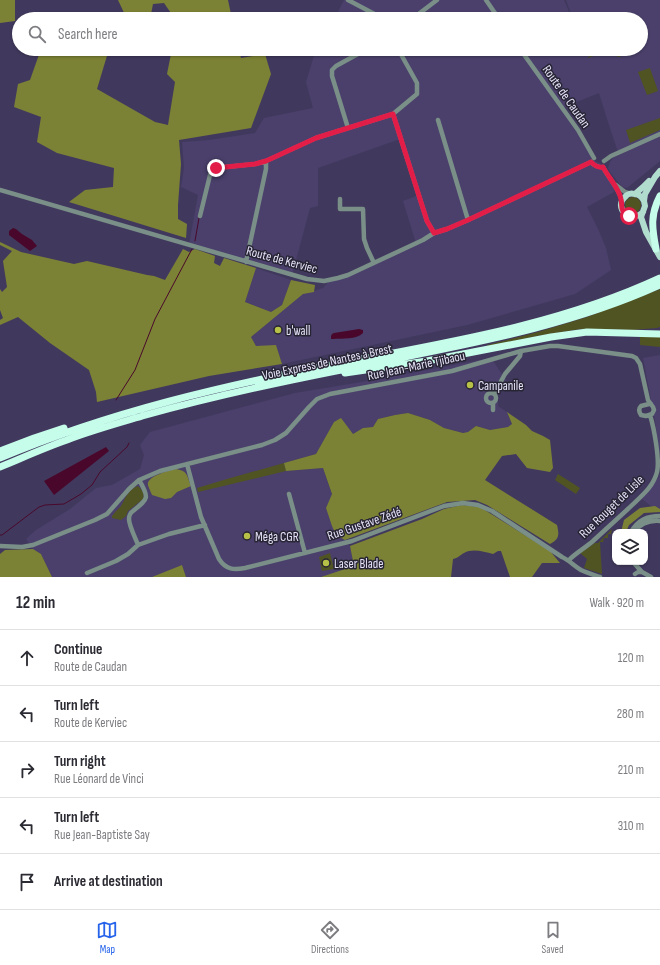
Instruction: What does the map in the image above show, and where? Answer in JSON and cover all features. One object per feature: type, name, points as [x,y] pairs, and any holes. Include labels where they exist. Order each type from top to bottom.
[{"type":"highway","points":[[656,249],[652,218],[660,196]]},
{"type":"highway","points":[[474,337],[483,332],[572,307],[608,295],[660,274]]},
{"type":"highway","name":"Voie Express de Nantes à Brest","points":[[0,458],[96,423],[171,401],[338,363],[474,337],[536,322],[573,312],[660,278]]},
{"type":"highway","name":"Voie Express de Nantes à Brest","points":[[0,468],[66,440],[127,420],[207,399],[291,380],[448,349],[510,335],[585,314],[660,285]]},
{"type":"highway","points":[[291,380],[302,380],[427,361],[563,334],[587,332],[654,331],[660,329]]},
{"type":"highway","points":[[619,332],[660,334]]},
{"type":"highway","points":[[0,451],[84,422],[96,423]]},
{"type":"main road","points":[[643,212],[636,216],[629,216],[622,209],[622,201],[624,197],[633,194],[647,183],[660,167]]},
{"type":"main road","points":[[660,171],[645,194],[641,217],[646,232],[660,256]]},
{"type":"main road","points":[[633,194],[641,197],[644,201]]},
{"type":"street","points":[[348,0],[371,12]]},
{"type":"street","points":[[421,12],[437,0]]},
{"type":"street","points":[[486,0],[494,12]]},
{"type":"street","points":[[348,128],[332,76],[332,70],[336,66],[354,56]]},
{"type":"street","points":[[200,216],[211,171],[216,168],[255,164],[266,161],[316,138],[393,114],[417,94],[417,83],[402,56]]},
{"type":"street","name":"Route de Caudan","points":[[525,56],[578,130],[594,161]]},
{"type":"street","points":[[393,114],[427,221],[434,233]]},
{"type":"street","points":[[438,120],[468,220]]},
{"type":"street","points":[[594,161],[604,161],[611,156],[660,134]]},
{"type":"street","points":[[246,262],[266,169],[266,161]]},
{"type":"street","points":[[594,161],[602,167],[613,183],[622,201]]},
{"type":"street","name":"Route de Kerviec","points":[[0,190],[246,262],[307,279],[324,281],[348,275],[423,240],[434,233],[468,220],[594,161]]},
{"type":"street","points":[[602,167],[606,164],[604,161]]},
{"type":"street","points":[[613,183],[625,192],[633,194]]},
{"type":"street","points":[[340,199],[340,209],[363,208],[364,239],[374,263]]},
{"type":"street","name":"Rue Jean-Marie Tjibaou","points":[[0,546],[22,547],[33,545],[95,520],[107,514],[128,489],[139,480],[160,471],[262,445],[275,440],[286,433],[317,399],[330,394],[452,371],[522,351],[558,346],[632,356],[636,358],[640,364],[648,400],[652,405]]},
{"type":"street","points":[[494,394],[505,374],[520,356],[522,351]]},
{"type":"street","name":"Rue Jean-Marie Tjibaou","points":[[643,405],[645,401],[645,388]]},
{"type":"street","points":[[493,403],[488,402],[486,398],[489,394],[494,394]]},
{"type":"street","points":[[493,410],[493,403],[497,398],[494,394]]},
{"type":"street","points":[[660,406],[649,404],[643,405],[640,407],[639,412],[643,416],[660,409]]},
{"type":"street","points":[[651,413],[653,407],[652,405]]},
{"type":"street","name":"Rue Rouget de Lisle","points":[[569,560],[609,527],[647,491],[654,481],[657,472],[658,460],[651,413]]},
{"type":"street","name":"Rue Gustave Zédé","points":[[187,464],[201,517],[222,563],[228,568],[235,570],[352,541],[444,506],[463,503],[478,505],[492,511],[562,557],[569,560],[572,564],[583,571],[600,577]]},
{"type":"street","points":[[138,546],[129,522],[129,517],[147,497],[139,480]]},
{"type":"street","points":[[289,494],[305,553]]},
{"type":"street","points":[[633,529],[641,520],[649,517],[660,516]]},
{"type":"street","points":[[637,529],[650,521],[660,520]]},
{"type":"street","points":[[86,572],[116,561],[138,546],[169,534],[205,525]]},
{"type":"street","points":[[633,565],[640,575],[650,577]]},
{"type":"shaded area","points":[[344,0],[564,0],[569,12],[338,12]]},
{"type":"shaded area","points":[[566,0],[660,0],[660,161],[627,188],[623,187],[608,168],[613,158],[619,155],[599,93],[564,107],[595,161],[602,164],[613,183],[614,192],[587,207],[606,248],[611,270],[575,294],[467,325],[282,364],[276,346],[256,346],[251,337],[303,293],[323,288],[330,280],[338,278],[416,243],[403,201],[419,195],[400,139],[318,168],[318,206],[310,208],[292,275],[189,245],[198,195],[181,187],[184,168],[182,142],[209,140],[255,133],[264,118],[313,108],[306,82],[314,56],[648,56],[648,12],[570,12]]},
{"type":"shaded area","points":[[13,228],[32,240],[37,246],[30,251],[9,235],[9,231]]},
{"type":"shaded area","points":[[256,268],[291,280],[282,305],[271,312],[245,302]]},
{"type":"shaded area","points":[[359,329],[363,330],[363,333],[357,337],[331,339],[332,334],[334,333]]},
{"type":"shaded area","points":[[660,355],[660,458],[655,421],[643,358]]},
{"type":"shaded area","points":[[491,358],[506,380],[498,394],[498,406],[507,412],[512,425],[490,430],[476,426],[468,432],[463,433],[444,428],[430,420],[408,413],[378,419],[373,427],[363,428],[353,434],[334,423],[316,454],[284,463],[286,471],[323,468],[332,495],[326,508],[336,535],[345,540],[350,546],[354,566],[321,577],[186,577],[182,565],[152,577],[52,577],[41,554],[33,549],[26,539],[36,530],[70,509],[96,488],[112,485],[140,469],[144,455],[140,445],[150,432],[295,393]]},
{"type":"shaded area","points":[[106,447],[109,451],[54,495],[44,481]]},
{"type":"shaded area","points":[[660,471],[660,513],[642,499],[659,477]]},
{"type":"green space","points":[[0,0],[15,0],[15,12],[12,12],[12,21],[0,23]]},
{"type":"green space","points":[[118,0],[228,0],[231,12],[170,12],[164,3],[153,4],[151,12],[124,12]]},
{"type":"green space","points":[[39,56],[107,56],[97,89],[155,122],[168,125],[175,82],[167,74],[171,56],[241,56],[241,58],[266,56],[271,74],[251,128],[179,140],[181,164],[178,219],[187,224],[186,238],[69,202],[85,190],[113,187],[114,168],[57,153],[37,142],[41,117],[14,107],[18,84],[30,80]]},
{"type":"green space","points":[[650,68],[658,91],[647,95],[638,72]]},
{"type":"green space","points":[[660,118],[660,130],[630,143],[626,130]]},
{"type":"green space","points":[[630,197],[636,197],[641,202],[639,211],[636,213],[630,213],[625,208],[625,202]]},
{"type":"green space","points":[[0,242],[21,252],[74,264],[87,261],[154,276],[165,280],[183,249],[189,252],[195,249],[215,256],[214,263],[220,266],[224,258],[256,268],[245,302],[271,312],[282,305],[291,280],[315,285],[314,292],[303,294],[251,337],[256,346],[276,345],[282,364],[209,376],[97,402],[96,392],[89,370],[50,343],[18,317],[0,325],[0,320],[3,318],[0,310],[0,289],[2,292],[7,287],[3,261],[12,251],[0,245]]},
{"type":"green space","points":[[660,289],[660,327],[657,328],[632,330],[581,329],[537,336],[488,347],[487,345],[538,332],[587,317]]},
{"type":"green space","points":[[640,337],[660,337],[660,347],[640,345]]},
{"type":"green space","points":[[507,412],[532,431],[550,440],[553,468],[550,472],[527,468],[516,454],[502,456],[485,480],[557,525],[558,536],[556,540],[550,544],[487,505],[475,500],[447,502],[345,540],[336,535],[326,508],[332,494],[323,468],[286,471],[284,463],[316,454],[334,422],[341,418],[353,434],[363,428],[373,427],[378,419],[408,413],[430,420],[444,428],[463,433],[468,432],[476,426],[490,430],[508,427],[512,424]]},
{"type":"green space","points":[[284,463],[286,471],[198,492],[197,488]]},
{"type":"green space","points":[[176,469],[185,473],[191,486],[177,492],[171,498],[165,499],[152,495],[148,485],[149,480],[160,474]]},
{"type":"green space","points":[[558,474],[580,488],[576,494],[555,480]]},
{"type":"green space","points":[[138,486],[142,490],[144,497],[143,499],[128,511],[126,516],[121,520],[112,518],[130,491]]},
{"type":"green space","points":[[462,505],[480,507],[550,551],[560,563],[542,563],[532,577],[510,577],[501,551],[493,554],[471,551],[453,559],[451,577],[321,577],[354,566],[350,546],[422,519],[444,509]]},
{"type":"green space","points":[[655,506],[660,509],[660,512],[644,513],[629,525],[627,529],[622,529],[624,520],[640,508]]},
{"type":"green space","points":[[612,529],[611,534],[608,534],[608,538],[604,538],[603,542],[600,542],[602,574],[584,568],[587,559],[580,553],[595,543],[598,543]]},
{"type":"green space","points":[[33,549],[41,554],[52,577],[0,577],[0,554],[5,550]]},
{"type":"green space","name":"Laser Blade","points":[[330,553],[334,569],[322,571],[319,557]]},
{"type":"green space","points":[[182,565],[186,577],[152,577]]},
{"type":"waterway","points":[[195,241],[199,218]]},
{"type":"waterway","points":[[116,400],[135,370],[155,319],[192,249]]},
{"type":"waterway","points":[[0,535],[39,507],[45,505],[64,504],[81,494],[92,485],[100,472],[127,447],[129,443]]},
{"type":"place","name":"b'wall","points":[[278,330]]},
{"type":"place","name":"Campanile","points":[[470,385]]},
{"type":"place","name":"Méga CGR","points":[[247,536]]},
{"type":"place","name":"Laser Blade","points":[[326,563]]},
{"type":"route","points":[[216,168],[255,164],[266,161],[316,138],[393,114],[427,221],[434,233],[468,220],[591,162],[599,167],[603,167],[621,198],[621,206],[623,211],[629,216]]}]
